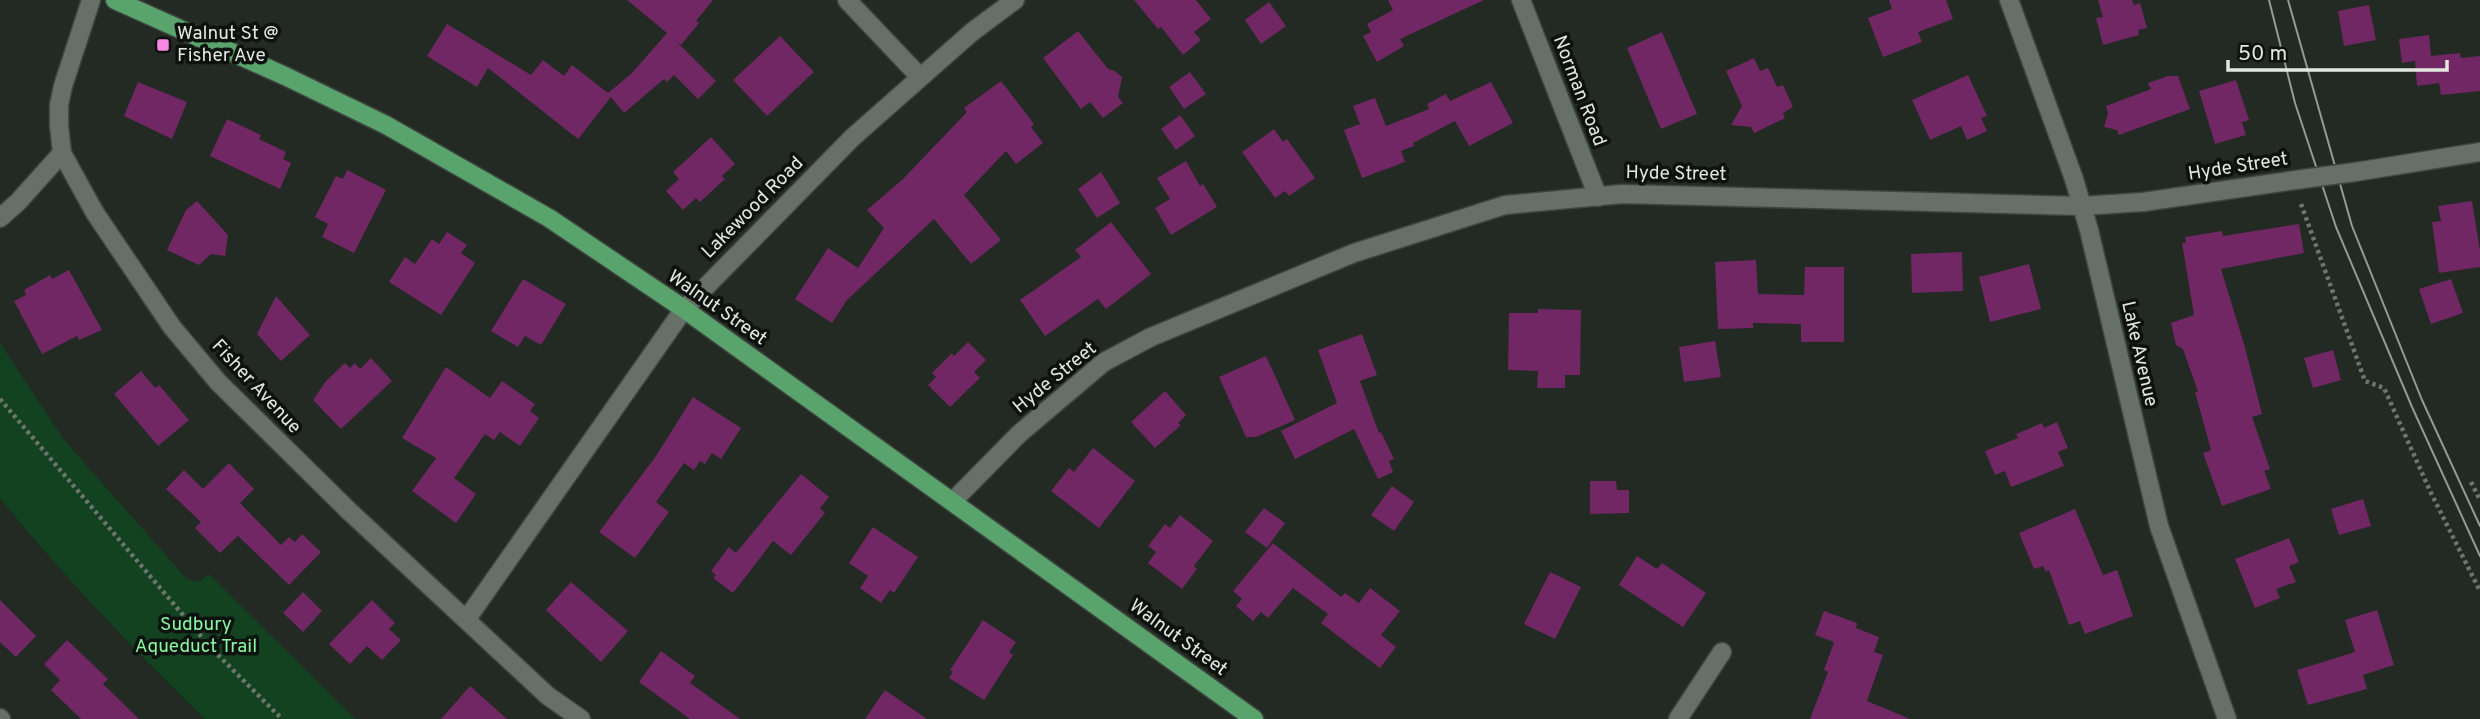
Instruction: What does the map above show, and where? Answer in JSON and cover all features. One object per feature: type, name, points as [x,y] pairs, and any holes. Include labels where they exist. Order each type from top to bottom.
[{"type":"main road","name":"Walnut Street","points":[[115,0],[285,76],[386,125],[549,218],[684,309],[953,501],[1248,717]]},
{"type":"street","name":"Fisher Avenue","points":[[91,0],[72,53],[59,105],[62,153],[95,213],[129,264],[172,327],[218,382],[271,436],[548,696],[581,719]]},
{"type":"street","points":[[846,0],[920,77]]},
{"type":"street","name":"Lakewood Road","points":[[466,620],[684,309],[853,137],[972,32],[1015,0]]},
{"type":"street","name":"Norman Road","points":[[1521,0],[1598,197]]},
{"type":"street","name":"Lake Avenue","points":[[2009,0],[2082,206],[2159,526],[2227,719]]},
{"type":"street","name":"Hyde Street","points":[[953,501],[1019,434],[1104,362],[1151,337],[1354,253],[1505,205],[1622,194],[2082,206],[2143,202],[2480,152]]},
{"type":"street","points":[[0,218],[62,153]]},
{"type":"street","points":[[1678,719],[1722,652]]},
{"type":"path","points":[[2301,204],[2365,381],[2384,387],[2447,527],[2480,591]]},
{"type":"path","points":[[0,399],[211,648],[282,719]]},
{"type":"path","points":[[2471,482],[2480,500]]},
{"type":"green space","name":"Sudbury Aqueduct Trail","points":[[0,343],[64,440],[187,579],[199,582],[209,574],[355,719],[205,719],[100,612],[0,498]]},
{"type":"building","points":[[627,0],[713,0],[681,45],[675,40],[716,81],[698,99],[674,75],[667,82],[664,79],[624,113],[611,97],[578,139],[488,68],[477,87],[427,56],[447,24],[531,75],[543,60],[564,76],[572,65],[608,93],[631,74],[667,33]]},
{"type":"building","points":[[1134,0],[1196,0],[1211,19],[1194,32],[1201,40],[1183,55],[1161,27],[1158,29]]},
{"type":"building","points":[[1388,0],[1484,0],[1400,39],[1404,46],[1377,62],[1363,36],[1371,32],[1367,24],[1393,10]]},
{"type":"building","points":[[1889,0],[1946,0],[1953,19],[1918,32],[1922,42],[1883,57],[1868,18],[1892,9]]},
{"type":"building","points":[[2098,0],[2132,0],[2134,5],[2140,3],[2147,28],[2138,30],[2139,35],[2103,45],[2096,18],[2103,17]]},
{"type":"building","points":[[1269,2],[1286,26],[1261,44],[1245,20]]},
{"type":"building","points":[[2369,5],[2376,40],[2344,46],[2338,11]]},
{"type":"building","points":[[1078,31],[1108,69],[1122,77],[1118,97],[1123,103],[1103,118],[1090,102],[1081,109],[1043,58]]},
{"type":"building","points":[[1662,32],[1697,114],[1661,129],[1627,48]]},
{"type":"building","points":[[2429,35],[2431,56],[2460,53],[2461,58],[2480,56],[2480,91],[2441,95],[2439,83],[2417,86],[2415,61],[2402,63],[2399,39]]},
{"type":"building","points":[[780,36],[814,72],[767,116],[733,80]]},
{"type":"building","points":[[1754,58],[1760,71],[1768,68],[1777,87],[1783,85],[1793,107],[1783,113],[1785,118],[1754,133],[1751,127],[1731,125],[1742,106],[1726,71]]},
{"type":"building","points":[[1190,72],[1206,94],[1184,109],[1169,87]]},
{"type":"building","points":[[1968,75],[1987,116],[1981,118],[1987,131],[1967,140],[1961,126],[1930,140],[1912,100]]},
{"type":"building","points":[[2168,76],[2178,76],[2190,109],[2119,135],[2117,130],[2104,127],[2108,113],[2106,106],[2151,89],[2148,83]]},
{"type":"building","points":[[2236,80],[2249,120],[2242,122],[2246,135],[2215,144],[2199,91]]},
{"type":"building","points":[[1001,81],[1034,124],[1031,127],[1043,143],[1016,164],[1006,151],[964,195],[1001,240],[971,264],[934,219],[847,300],[832,323],[795,299],[828,248],[858,268],[884,228],[867,210],[903,179],[967,112],[964,108]]},
{"type":"building","points":[[138,82],[187,102],[172,139],[124,116]]},
{"type":"building","points":[[1491,82],[1513,123],[1469,146],[1455,121],[1401,151],[1405,162],[1362,178],[1344,130],[1360,124],[1353,106],[1375,98],[1386,126],[1429,109],[1427,104],[1446,94],[1450,101]]},
{"type":"building","points":[[1180,115],[1195,136],[1176,150],[1161,129]]},
{"type":"building","points":[[227,119],[261,135],[259,139],[286,152],[283,159],[291,163],[280,189],[210,156]]},
{"type":"building","points":[[1274,129],[1283,142],[1287,139],[1315,178],[1289,196],[1285,191],[1275,198],[1242,152]]},
{"type":"building","points":[[711,137],[735,164],[722,176],[725,179],[700,202],[696,198],[683,210],[666,191],[679,179],[673,172]]},
{"type":"building","points":[[1186,161],[1200,186],[1203,184],[1217,207],[1171,235],[1155,208],[1170,199],[1157,178]]},
{"type":"building","points":[[347,170],[386,190],[354,253],[322,237],[328,224],[315,217],[336,176],[343,179]]},
{"type":"building","points":[[1101,172],[1120,203],[1097,218],[1078,189]]},
{"type":"building","points":[[197,201],[228,235],[225,256],[211,254],[199,265],[167,250],[186,210]]},
{"type":"building","points":[[2472,201],[2480,267],[2439,273],[2432,222],[2441,221],[2438,206]]},
{"type":"building","points":[[1111,222],[1151,274],[1106,309],[1098,299],[1045,336],[1020,300],[1081,257],[1075,250]]},
{"type":"building","points":[[2299,224],[2304,253],[2221,269],[2262,414],[2252,417],[2270,469],[2264,471],[2271,489],[2222,506],[2203,453],[2211,450],[2195,392],[2198,392],[2183,349],[2176,345],[2171,323],[2194,315],[2182,243],[2186,243],[2185,237],[2222,231],[2223,236]]},
{"type":"building","points":[[447,232],[467,245],[461,253],[475,263],[441,315],[389,282],[405,257],[415,264],[432,239],[439,244]]},
{"type":"building","points":[[1962,252],[1963,291],[1912,293],[1911,254]]},
{"type":"building","points":[[1756,260],[1758,294],[1804,295],[1805,267],[1844,267],[1844,342],[1801,342],[1801,324],[1753,323],[1753,328],[1718,329],[1715,262]]},
{"type":"building","points":[[2029,264],[2041,309],[1990,322],[1979,277]]},
{"type":"building","points":[[69,270],[102,330],[79,340],[77,336],[42,354],[14,301],[26,295],[24,290],[50,275],[52,279]]},
{"type":"building","points":[[523,279],[566,304],[541,345],[525,336],[518,347],[491,331]]},
{"type":"building","points":[[2451,279],[2463,313],[2431,324],[2419,289]]},
{"type":"building","points":[[276,296],[310,335],[281,361],[257,334]]},
{"type":"building","points":[[1538,309],[1581,310],[1580,375],[1565,375],[1565,388],[1537,388],[1538,371],[1508,370],[1509,313],[1538,313]]},
{"type":"building","points":[[1362,334],[1377,375],[1360,381],[1379,433],[1381,432],[1394,459],[1389,461],[1393,472],[1378,479],[1354,429],[1295,459],[1281,431],[1337,403],[1318,350]]},
{"type":"building","points":[[1715,341],[1721,377],[1684,382],[1679,347]]},
{"type":"building","points":[[968,342],[986,360],[974,372],[980,378],[950,407],[928,385],[936,377],[932,373],[952,353],[954,356]]},
{"type":"building","points":[[2333,350],[2341,380],[2313,388],[2304,358]]},
{"type":"building","points":[[1266,356],[1295,420],[1256,437],[1246,437],[1219,377]]},
{"type":"building","points":[[371,358],[392,381],[341,429],[313,400],[326,381],[345,363],[350,368],[355,363],[360,369]]},
{"type":"building","points":[[446,367],[490,398],[502,381],[535,404],[530,411],[539,418],[520,446],[500,432],[494,440],[485,434],[454,478],[476,494],[456,523],[412,491],[436,458],[402,438]]},
{"type":"building","points":[[141,371],[155,388],[159,385],[189,420],[158,446],[114,394]]},
{"type":"building","points":[[1165,391],[1186,415],[1178,423],[1181,425],[1155,448],[1131,422]]},
{"type":"building","points":[[693,397],[741,428],[721,459],[712,453],[705,464],[700,461],[694,470],[684,463],[656,502],[669,512],[635,558],[599,532],[656,456]]},
{"type":"building","points":[[2057,422],[2068,448],[2058,452],[2064,466],[2011,487],[2005,471],[1995,475],[1985,451],[2018,438],[2016,434],[2042,423],[2044,428]]},
{"type":"building","points":[[1093,448],[1135,481],[1099,528],[1051,491],[1069,468],[1074,472]]},
{"type":"building","points":[[229,463],[254,489],[240,503],[281,545],[289,537],[295,542],[302,534],[321,552],[289,585],[238,536],[220,553],[195,528],[201,522],[166,489],[184,470],[203,489]]},
{"type":"building","points":[[801,474],[829,497],[820,508],[825,513],[791,555],[773,541],[733,593],[713,578],[716,575],[711,571],[729,547],[736,553]]},
{"type":"building","points":[[1590,481],[1616,481],[1617,490],[1629,490],[1629,513],[1590,514]]},
{"type":"building","points":[[1392,486],[1414,502],[1394,531],[1371,515]]},
{"type":"building","points":[[2363,499],[2371,526],[2339,535],[2331,509]]},
{"type":"building","points":[[1264,508],[1285,523],[1267,548],[1245,532]]},
{"type":"building","points":[[2075,509],[2103,575],[2117,570],[2133,616],[2085,634],[2080,621],[2069,625],[2049,570],[2046,572],[2043,566],[2034,569],[2019,533]]},
{"type":"building","points":[[1180,515],[1213,541],[1194,566],[1197,569],[1182,589],[1148,563],[1156,552],[1148,546],[1165,524],[1170,528]]},
{"type":"building","points":[[873,527],[918,557],[894,593],[890,590],[881,603],[860,588],[868,576],[849,563]]},
{"type":"building","points":[[2289,538],[2299,562],[2289,566],[2296,582],[2276,589],[2280,598],[2255,608],[2235,559]]},
{"type":"building","points":[[1273,543],[1341,597],[1345,593],[1359,603],[1370,588],[1400,611],[1381,635],[1396,647],[1380,668],[1321,623],[1328,614],[1293,588],[1268,618],[1261,612],[1253,621],[1236,606],[1242,599],[1233,591]]},
{"type":"building","points":[[1637,556],[1657,569],[1662,563],[1706,593],[1683,627],[1619,585]]},
{"type":"building","points":[[1550,572],[1581,587],[1555,639],[1524,624]]},
{"type":"building","points":[[571,582],[628,631],[601,662],[546,610]]},
{"type":"building","points":[[303,592],[322,611],[303,632],[283,613]]},
{"type":"building","points":[[0,600],[36,636],[16,657],[0,642]]},
{"type":"building","points":[[372,600],[395,623],[389,629],[401,640],[382,660],[367,646],[350,664],[329,644]]},
{"type":"building","points":[[2377,610],[2394,665],[2363,675],[2367,689],[2308,705],[2297,670],[2355,652],[2345,620]]},
{"type":"building","points":[[1824,611],[1857,623],[1856,628],[1879,637],[1874,652],[1883,655],[1867,701],[1910,719],[1810,719],[1828,672],[1824,670],[1834,642],[1815,635]]},
{"type":"building","points":[[983,620],[1016,642],[1009,652],[1013,655],[984,700],[949,678],[953,672],[950,670]]},
{"type":"building","points":[[67,640],[108,679],[103,684],[139,719],[81,719],[51,690],[60,680],[44,664]]},
{"type":"building","points":[[661,651],[695,676],[690,683],[740,719],[690,719],[639,682]]},
{"type":"building","points":[[470,686],[507,719],[441,719]]},
{"type":"building","points":[[885,690],[927,719],[865,719]]},
{"type":"tram line","points":[[2269,0],[2295,103],[2336,227],[2412,407],[2480,556]]},
{"type":"tram line","points":[[2288,0],[2352,226],[2422,400],[2480,526]]},
{"type":"place","name":"Walnut St @ Fisher Ave","points":[[163,45]]}]
